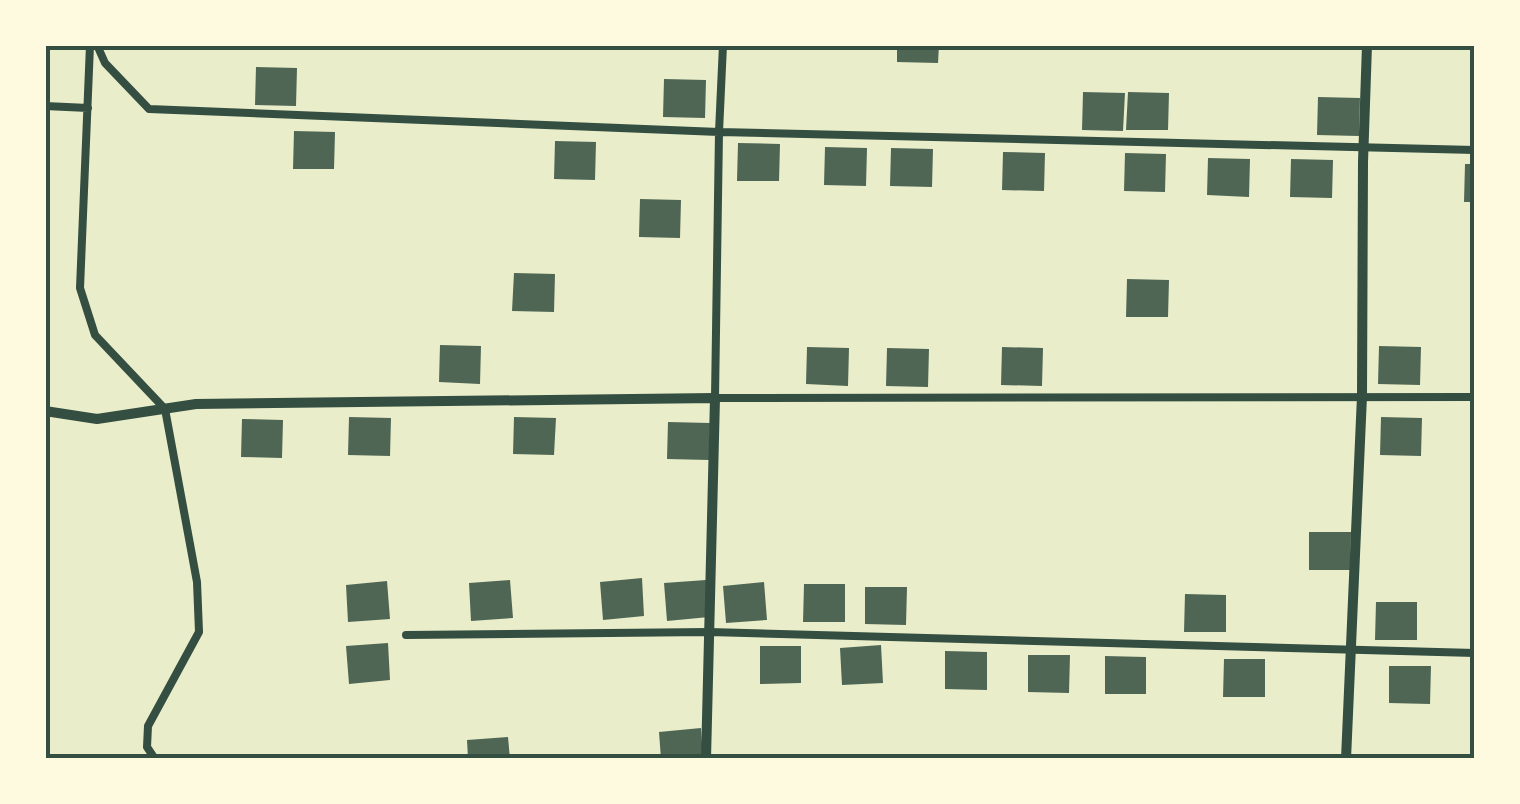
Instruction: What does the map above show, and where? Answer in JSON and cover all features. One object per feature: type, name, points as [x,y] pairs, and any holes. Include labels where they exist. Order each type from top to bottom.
[{"type":"street","points":[[1346,759],[1362,396],[1367,45]]},
{"type":"street","points":[[45,411],[97,419],[196,404],[715,398],[706,759]]},
{"type":"lane","points":[[94,45],[80,288],[95,335],[165,409],[197,582],[199,632],[148,726],[147,747],[155,759]]},
{"type":"lane","points":[[94,45],[105,63],[149,109],[719,132],[1475,150]]},
{"type":"lane","points":[[723,45],[715,398],[1475,397]]},
{"type":"lane","points":[[45,106],[88,108]]},
{"type":"lane","points":[[406,635],[709,632],[1475,653]]},
{"type":"building","points":[[897,45],[939,45],[938,63],[897,62]]},
{"type":"building","points":[[256,67],[297,68],[296,106],[255,105]]},
{"type":"building","points":[[664,79],[706,80],[705,118],[663,117]]},
{"type":"building","points":[[1083,92],[1125,93],[1123,131],[1082,130]]},
{"type":"building","points":[[1128,92],[1169,93],[1168,130],[1126,130]]},
{"type":"building","points":[[1318,97],[1360,98],[1359,136],[1317,135]]},
{"type":"building","points":[[294,131],[335,132],[334,169],[293,169]]},
{"type":"building","points":[[555,141],[596,142],[595,180],[554,179]]},
{"type":"building","points":[[738,143],[780,144],[779,181],[737,181]]},
{"type":"building","points":[[825,147],[867,148],[866,186],[824,185]]},
{"type":"building","points":[[891,148],[933,149],[932,187],[890,186]]},
{"type":"building","points":[[1003,152],[1045,153],[1044,191],[1002,190]]},
{"type":"building","points":[[1125,153],[1166,154],[1165,192],[1124,191]]},
{"type":"building","points":[[1208,158],[1250,159],[1249,197],[1207,195]]},
{"type":"building","points":[[1291,159],[1333,160],[1332,198],[1290,197]]},
{"type":"building","points":[[1465,164],[1475,164],[1475,202],[1464,202]]},
{"type":"building","points":[[640,199],[681,200],[680,238],[639,237]]},
{"type":"building","points":[[514,273],[555,274],[554,312],[512,311]]},
{"type":"building","points":[[1127,279],[1169,280],[1168,317],[1126,317]]},
{"type":"building","points":[[440,345],[481,346],[480,384],[439,382]]},
{"type":"building","points":[[1379,346],[1421,347],[1420,385],[1378,384]]},
{"type":"building","points":[[807,347],[849,348],[848,386],[806,384]]},
{"type":"building","points":[[1002,347],[1043,348],[1042,386],[1001,385]]},
{"type":"building","points":[[887,348],[929,349],[928,387],[886,386]]},
{"type":"building","points":[[349,417],[391,418],[390,456],[348,455]]},
{"type":"building","points":[[514,417],[556,418],[554,455],[513,454]]},
{"type":"building","points":[[1381,417],[1422,418],[1421,456],[1380,455]]},
{"type":"building","points":[[242,419],[283,420],[282,458],[241,457]]},
{"type":"building","points":[[668,422],[710,423],[709,460],[667,459]]},
{"type":"building","points":[[1309,532],[1351,532],[1350,570],[1309,570]]},
{"type":"building","points":[[642,578],[644,616],[603,620],[600,582]]},
{"type":"building","points":[[510,580],[513,618],[471,621],[469,583]]},
{"type":"building","points":[[706,580],[709,617],[667,621],[664,583]]},
{"type":"building","points":[[387,581],[390,619],[348,622],[346,585]]},
{"type":"building","points":[[764,582],[767,620],[726,623],[723,586]]},
{"type":"building","points":[[804,584],[845,584],[845,622],[803,622]]},
{"type":"building","points":[[865,587],[907,587],[906,625],[865,624]]},
{"type":"building","points":[[1185,594],[1226,595],[1226,632],[1184,632]]},
{"type":"building","points":[[1376,602],[1417,602],[1417,640],[1375,640]]},
{"type":"building","points":[[388,643],[390,680],[349,684],[346,646]]},
{"type":"building","points":[[881,645],[883,683],[842,685],[840,648]]},
{"type":"building","points":[[760,646],[801,646],[801,683],[760,684]]},
{"type":"building","points":[[945,651],[987,652],[987,690],[945,689]]},
{"type":"building","points":[[1028,655],[1070,655],[1069,693],[1028,692]]},
{"type":"building","points":[[1105,656],[1146,657],[1146,694],[1105,694]]},
{"type":"building","points":[[1224,659],[1265,659],[1265,697],[1223,697]]},
{"type":"building","points":[[1389,666],[1431,666],[1430,704],[1389,703]]},
{"type":"building","points":[[701,728],[703,759],[661,759],[659,732]]},
{"type":"building","points":[[508,737],[510,759],[468,759],[467,740]]}]
